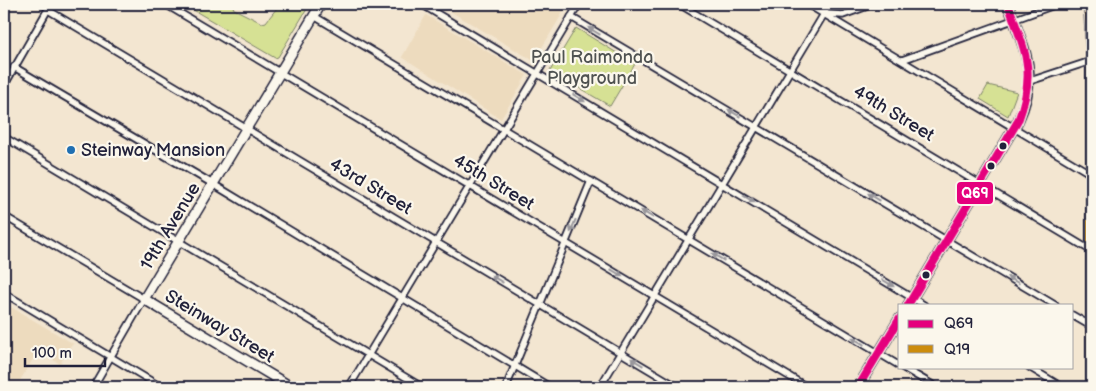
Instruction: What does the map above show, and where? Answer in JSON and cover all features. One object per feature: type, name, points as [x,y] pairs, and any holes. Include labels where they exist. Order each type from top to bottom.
[{"type":"street","points":[[4,86],[52,4]]},
{"type":"street","name":"45th Street","points":[[165,4],[807,387]]},
{"type":"street","name":"19th Avenue","points":[[93,387],[321,4]]},
{"type":"street","points":[[421,4],[722,183],[910,301],[1014,127],[1024,107],[1030,81],[1028,59],[1008,4]]},
{"type":"street","points":[[349,387],[579,4]]},
{"type":"street","name":"49th Street","points":[[679,4],[1091,251]]},
{"type":"street","points":[[807,4],[1091,174]]},
{"type":"street","points":[[600,387],[824,14],[828,4]]},
{"type":"street","points":[[824,14],[843,15],[873,4]]},
{"type":"street","points":[[902,60],[1057,4]]},
{"type":"street","points":[[1089,4],[1091,61],[1091,387]]},
{"type":"street","name":"43rd Street","points":[[48,10],[678,387]]},
{"type":"street","points":[[314,16],[898,365]]},
{"type":"street","points":[[571,17],[1053,304]]},
{"type":"street","points":[[1030,81],[1091,61]]},
{"type":"street","points":[[14,67],[213,184],[550,387]]},
{"type":"street","points":[[4,137],[422,387]]},
{"type":"street","points":[[506,387],[591,181]]},
{"type":"street","name":"Steinway Street","points":[[4,216],[291,387]]},
{"type":"street","points":[[4,293],[161,387]]},
{"type":"street","points":[[1074,316],[1091,326]]},
{"type":"street","points":[[858,387],[898,321]]},
{"type":"street","points":[[903,368],[936,387]]},
{"type":"street","points":[[1031,368],[1062,387]]},
{"type":"shaded area","points":[[438,4],[568,4],[534,61]]},
{"type":"shaded area","points":[[426,15],[527,75],[501,119],[402,57]]},
{"type":"shaded area","points":[[4,303],[74,344],[71,345],[60,364],[38,351],[16,387],[4,387]]},
{"type":"green space","points":[[189,4],[232,4],[234,9],[262,23],[266,22],[280,4],[310,4],[278,57],[275,58],[190,8]]},
{"type":"green space","name":"Paul Raimonda Playground","points":[[576,28],[635,64],[610,106],[550,71]]},
{"type":"green space","points":[[988,85],[1017,92],[1008,116],[980,99]]},
{"type":"transit line","name":"Q69","points":[[909,304],[1018,121],[1024,104],[1028,74],[1024,48],[1008,4]]},
{"type":"transit line","name":"Q19","points":[[1089,4],[1091,48],[1091,387]]},
{"type":"transit line","name":"Q69","points":[[858,387],[898,321]]},
{"type":"place","name":"Steinway Mansion","points":[[71,150]]}]
